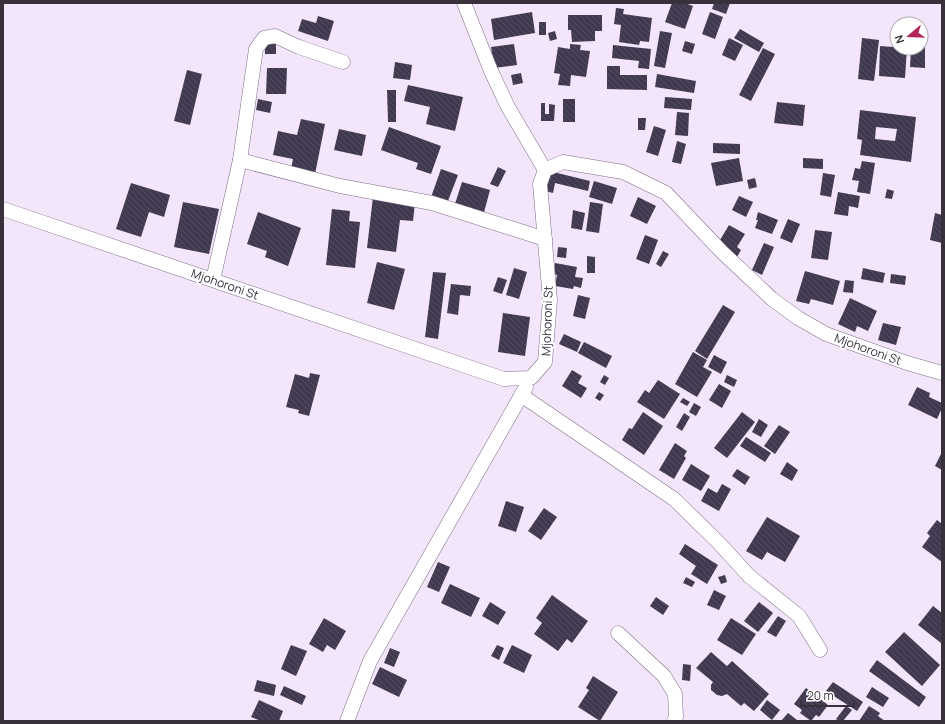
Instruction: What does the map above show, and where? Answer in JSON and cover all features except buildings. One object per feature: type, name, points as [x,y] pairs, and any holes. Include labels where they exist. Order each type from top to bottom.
[{"type":"street","points":[[464,3],[491,71],[508,107],[545,170]]},
{"type":"street","points":[[213,280],[240,160],[256,49],[264,38],[275,36],[299,47],[343,62]]},
{"type":"street","points":[[240,160],[340,186],[432,202],[545,239]]},
{"type":"street","name":"Mjohoroni St","points":[[3,209],[504,379],[531,378],[545,362],[550,300],[540,184],[545,170],[563,162],[623,172],[666,193],[722,252],[772,299],[798,318],[826,334],[907,363],[942,373]]},
{"type":"street","points":[[346,721],[370,661],[531,378]]},
{"type":"street","points":[[521,395],[674,499],[719,543],[749,576],[799,616],[820,650]]},
{"type":"street","points":[[618,634],[664,676],[675,694],[676,717],[674,721]]}]
